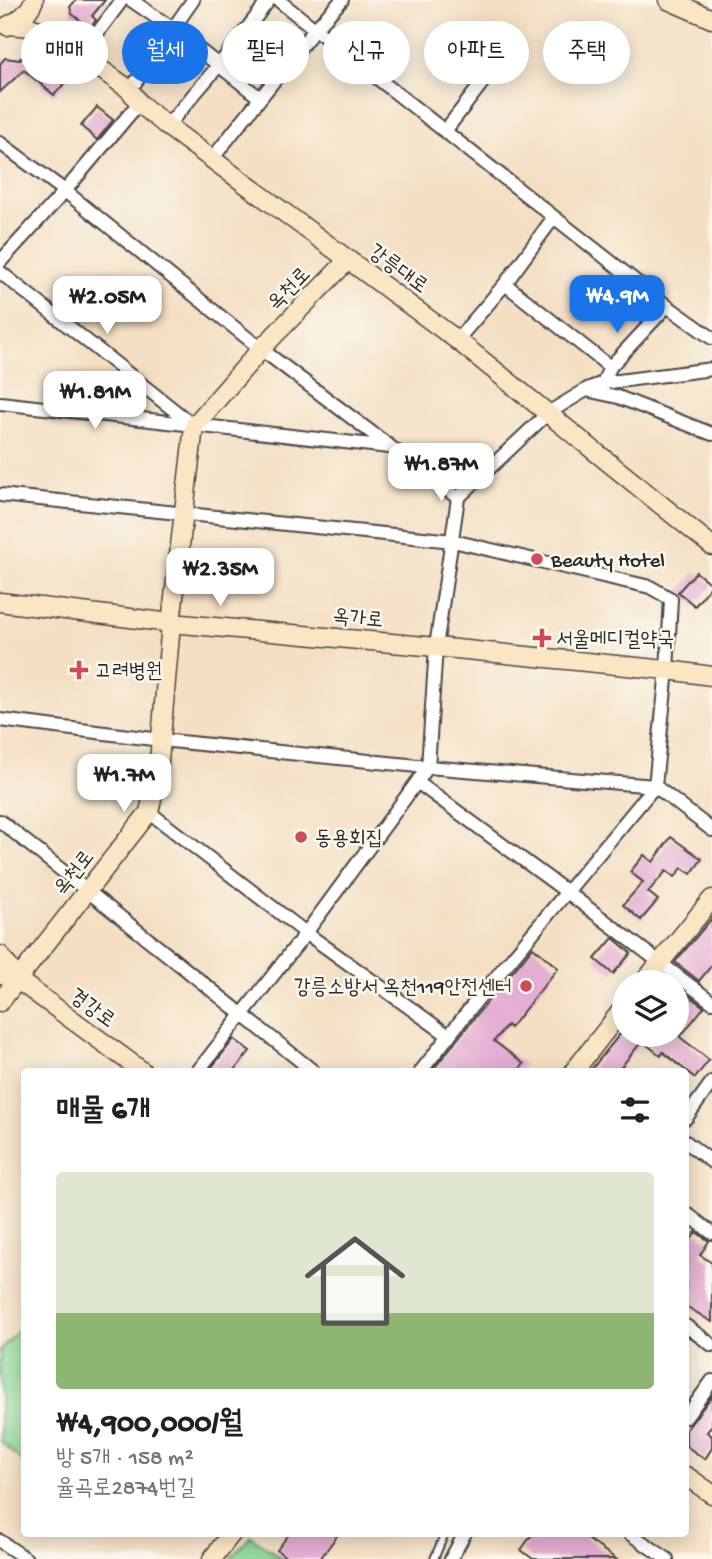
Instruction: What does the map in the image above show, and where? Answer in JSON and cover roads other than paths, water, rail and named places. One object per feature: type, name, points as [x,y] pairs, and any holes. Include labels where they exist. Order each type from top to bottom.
[{"type":"street","points":[[5,26],[24,16],[35,0]]},
{"type":"street","points":[[35,0],[45,21]]},
{"type":"street","points":[[106,21],[122,0]]},
{"type":"street","points":[[131,0],[161,21]]},
{"type":"street","points":[[179,21],[193,0]]},
{"type":"street","points":[[167,126],[269,0]]},
{"type":"street","points":[[278,0],[667,306],[712,338]]},
{"type":"street","points":[[212,159],[315,29],[342,0]]},
{"type":"street","points":[[668,0],[712,19]]},
{"type":"street","points":[[208,56],[260,98]]},
{"type":"street","name":"강릉대로","points":[[108,76],[167,126],[457,340],[712,546]]},
{"type":"street","points":[[0,262],[65,191],[141,84]]},
{"type":"street","points":[[445,131],[481,84]]},
{"type":"street","points":[[3,150],[65,191],[261,349],[458,498]]},
{"type":"street","points":[[457,340],[505,284],[554,217]]},
{"type":"street","name":"옥천로","points":[[0,1002],[149,812],[158,773],[171,623],[194,426],[261,349],[348,260]]},
{"type":"street","points":[[0,272],[194,426]]},
{"type":"street","points":[[505,284],[610,366]]},
{"type":"street","points":[[604,383],[610,366],[667,306]]},
{"type":"street","points":[[200,1068],[306,933],[428,767],[436,647],[458,498],[548,413],[586,390],[604,383],[712,369]]},
{"type":"street","points":[[586,390],[618,397],[712,434]]},
{"type":"street","points":[[0,403],[391,447]]},
{"type":"street","points":[[0,495],[453,541],[650,587],[671,598],[667,670],[655,786],[423,1068]]},
{"type":"street","name":"옥가로","points":[[0,601],[171,623],[712,676]]},
{"type":"street","points":[[0,720],[161,740],[428,767],[655,786],[712,830]]},
{"type":"street","points":[[417,782],[712,1002]]},
{"type":"street","points":[[149,812],[306,933],[449,1036]]},
{"type":"street","points":[[0,821],[309,1068]]},
{"type":"street","points":[[654,970],[712,899]]},
{"type":"street","name":"경강로","points":[[0,955],[18,980]]},
{"type":"street","name":"경강로","points":[[0,973],[18,980],[138,1068]]},
{"type":"street","points":[[576,1068],[612,1023]]},
{"type":"street","points":[[689,1114],[712,1083]]},
{"type":"street","points":[[689,1144],[712,1162]]},
{"type":"street","points":[[689,1215],[712,1233]]},
{"type":"street","points":[[689,1328],[712,1345]]},
{"type":"street","points":[[689,1413],[712,1381]]},
{"type":"street","points":[[689,1478],[712,1494]]},
{"type":"street","points":[[212,1559],[229,1537]]},
{"type":"street","points":[[451,1559],[463,1537]]},
{"type":"street","points":[[635,1537],[667,1559]]},
{"type":"street","points":[[0,1541],[26,1559]]},
{"type":"lane","points":[[434,1559],[443,1537]]},
{"type":"place","name":"Beauty Hotel","points":[[537,559]]},
{"type":"place","name":"서울메디컬약국","points":[[542,638]]},
{"type":"place","name":"고려병원","points":[[79,670]]},
{"type":"place","name":"동용회집","points":[[301,837]]},
{"type":"place","name":"강릉소방서 옥천119안전센터","points":[[526,986]]}]
